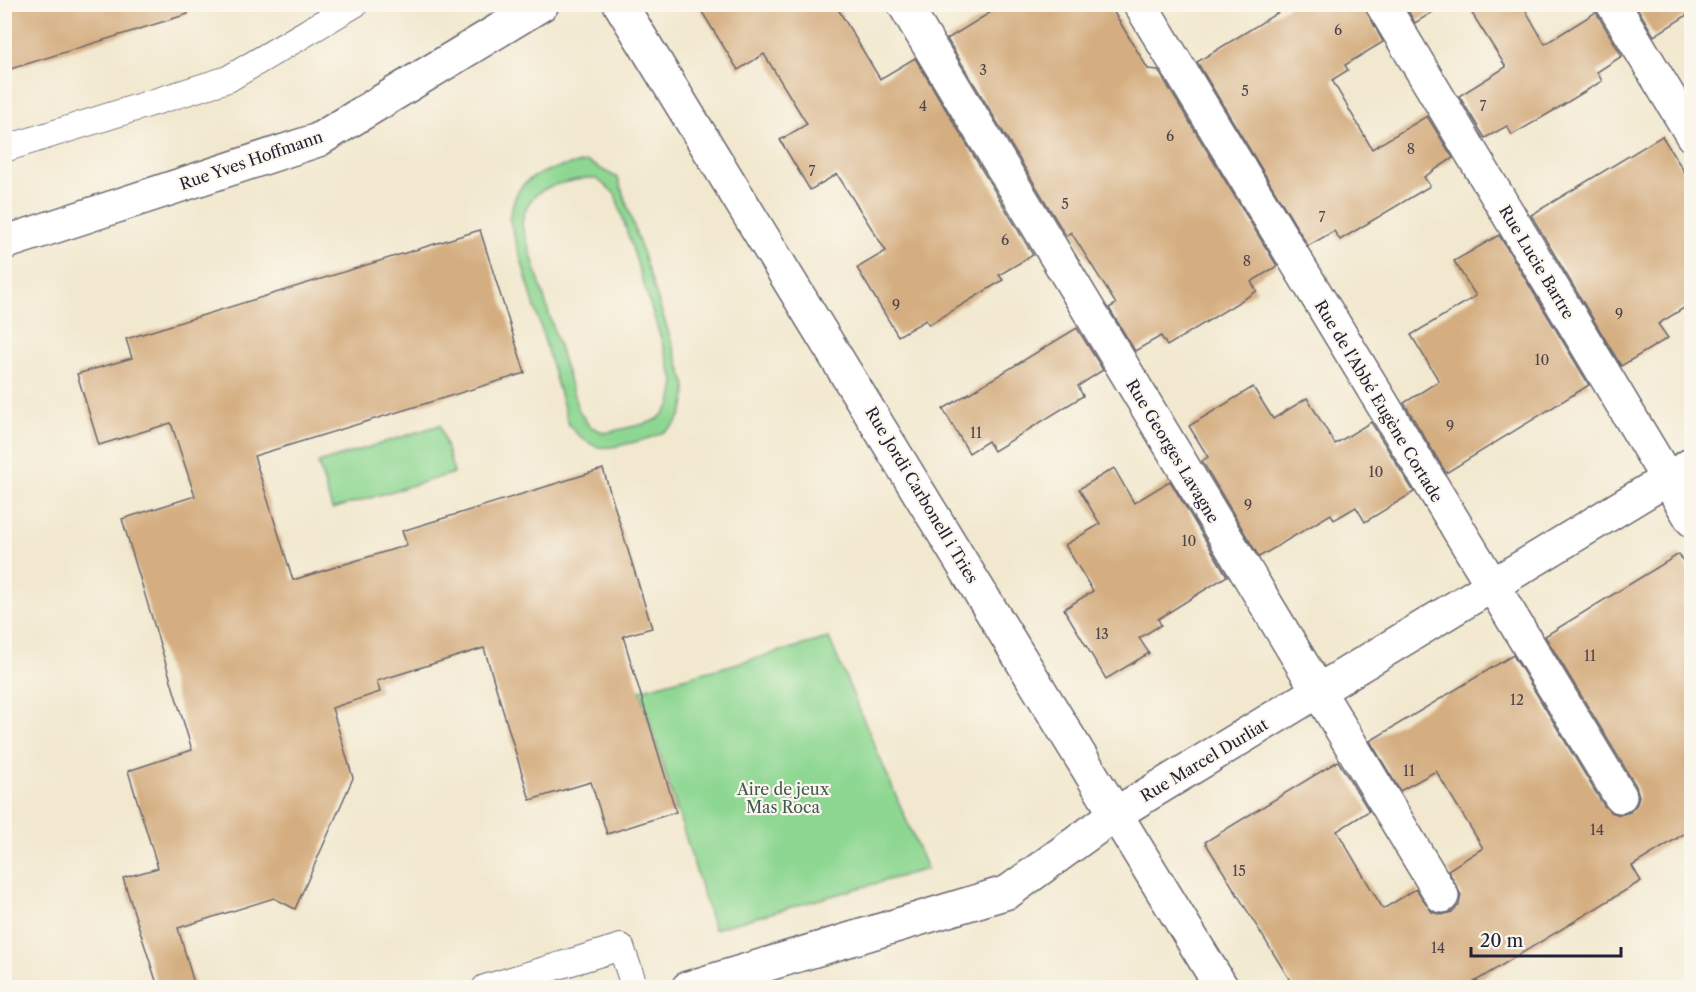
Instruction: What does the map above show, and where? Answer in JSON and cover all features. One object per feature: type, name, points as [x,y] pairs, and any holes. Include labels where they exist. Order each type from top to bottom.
[{"type":"street","name":"Rue Yves Hoffmann","points":[[4,243],[318,140],[542,4]]},
{"type":"street","name":"Rue Jordi Carbonell i Tries","points":[[621,4],[1222,987]]},
{"type":"street","name":"Rue Georges Lavagne","points":[[904,4],[1442,897]]},
{"type":"street","name":"Rue de l'Abbé Eugène Cortade","points":[[1140,4],[1620,796]]},
{"type":"street","name":"Rue Lucie Bartre","points":[[1382,4],[1679,472],[1692,520]]},
{"type":"street","points":[[1613,4],[1692,135]]},
{"type":"street","name":"Rue Marcel Durliat","points":[[688,987],[1008,892],[1117,813],[1679,472]]},
{"type":"lane","points":[[4,149],[228,79],[355,4]]},
{"type":"lane","points":[[485,987],[621,946],[634,987]]},
{"type":"green space","points":[[588,162],[618,178],[686,386],[683,411],[672,426],[654,436],[611,447],[590,444],[569,425],[509,218],[517,194],[527,181],[552,169]],"holes":[[[597,179],[615,194],[675,383],[671,405],[658,419],[605,433],[589,426],[578,409],[522,225],[524,213],[535,195],[553,186],[575,180]]]},
{"type":"green space","points":[[440,425],[454,473],[332,509],[318,463]]},
{"type":"green space","name":"Aire de jeux Mas Roca","points":[[829,638],[927,869],[714,929],[640,690]]},
{"type":"building","points":[[4,4],[186,4],[188,14],[4,71]]},
{"type":"building","points":[[697,4],[835,4],[880,79],[915,58],[1033,255],[999,275],[1003,280],[929,325],[926,320],[898,336],[857,268],[886,251],[837,174],[810,190],[780,140],[807,124],[764,54],[738,70]]},
{"type":"building","points":[[1004,4],[1109,4],[1148,69],[1158,70],[1277,266],[1251,282],[1257,291],[1167,346],[1161,336],[1135,351],[1109,308],[1116,304],[1071,232],[1066,236],[947,39]]},
{"type":"building","points":[[1292,4],[1363,4],[1383,42],[1345,65],[1348,70],[1332,80],[1372,149],[1427,116],[1453,158],[1424,177],[1430,186],[1340,240],[1334,231],[1308,246],[1197,62]]},
{"type":"building","points":[[1404,4],[1446,4],[1415,23]]},
{"type":"building","points":[[1466,4],[1522,4],[1545,44],[1596,12],[1622,56],[1597,72],[1602,81],[1558,108],[1512,135],[1507,126],[1485,138],[1459,96],[1506,67]]},
{"type":"building","points":[[1635,4],[1692,4],[1692,12],[1654,36]]},
{"type":"building","points":[[1662,136],[1692,184],[1692,303],[1658,324],[1668,338],[1621,366],[1531,215]]},
{"type":"building","points":[[480,230],[525,373],[254,456],[293,580],[407,545],[402,531],[603,469],[652,628],[623,636],[676,812],[607,834],[591,782],[530,800],[484,648],[377,681],[380,692],[332,708],[353,778],[295,909],[274,898],[178,928],[195,987],[158,987],[123,878],[158,868],[128,771],[192,750],[122,519],[195,496],[171,423],[99,445],[77,374],[132,358],[126,339]]},
{"type":"building","points":[[1499,235],[1589,385],[1446,473],[1404,403],[1439,381],[1411,335],[1476,296],[1454,261]]},
{"type":"building","points":[[1077,328],[1103,370],[1078,386],[1083,396],[994,451],[988,441],[969,453],[943,409]]},
{"type":"building","points":[[1253,387],[1273,419],[1307,398],[1335,444],[1371,422],[1414,492],[1365,522],[1356,507],[1334,520],[1331,514],[1259,557],[1202,461],[1208,457],[1189,426]]},
{"type":"building","points":[[1114,468],[1134,503],[1170,481],[1227,576],[1158,619],[1161,625],[1139,638],[1149,653],[1106,679],[1064,609],[1093,591],[1065,545],[1100,524],[1079,489]]},
{"type":"building","points":[[1679,554],[1692,575],[1692,829],[1632,866],[1641,881],[1466,987],[1294,987],[1205,842],[1338,761],[1369,811],[1337,831],[1383,909],[1416,889],[1432,912],[1442,915],[1452,912],[1459,905],[1461,895],[1448,870],[1483,848],[1436,771],[1400,791],[1370,741],[1513,655],[1604,806],[1620,815],[1630,812],[1637,804],[1639,796],[1636,786],[1545,636]]}]
